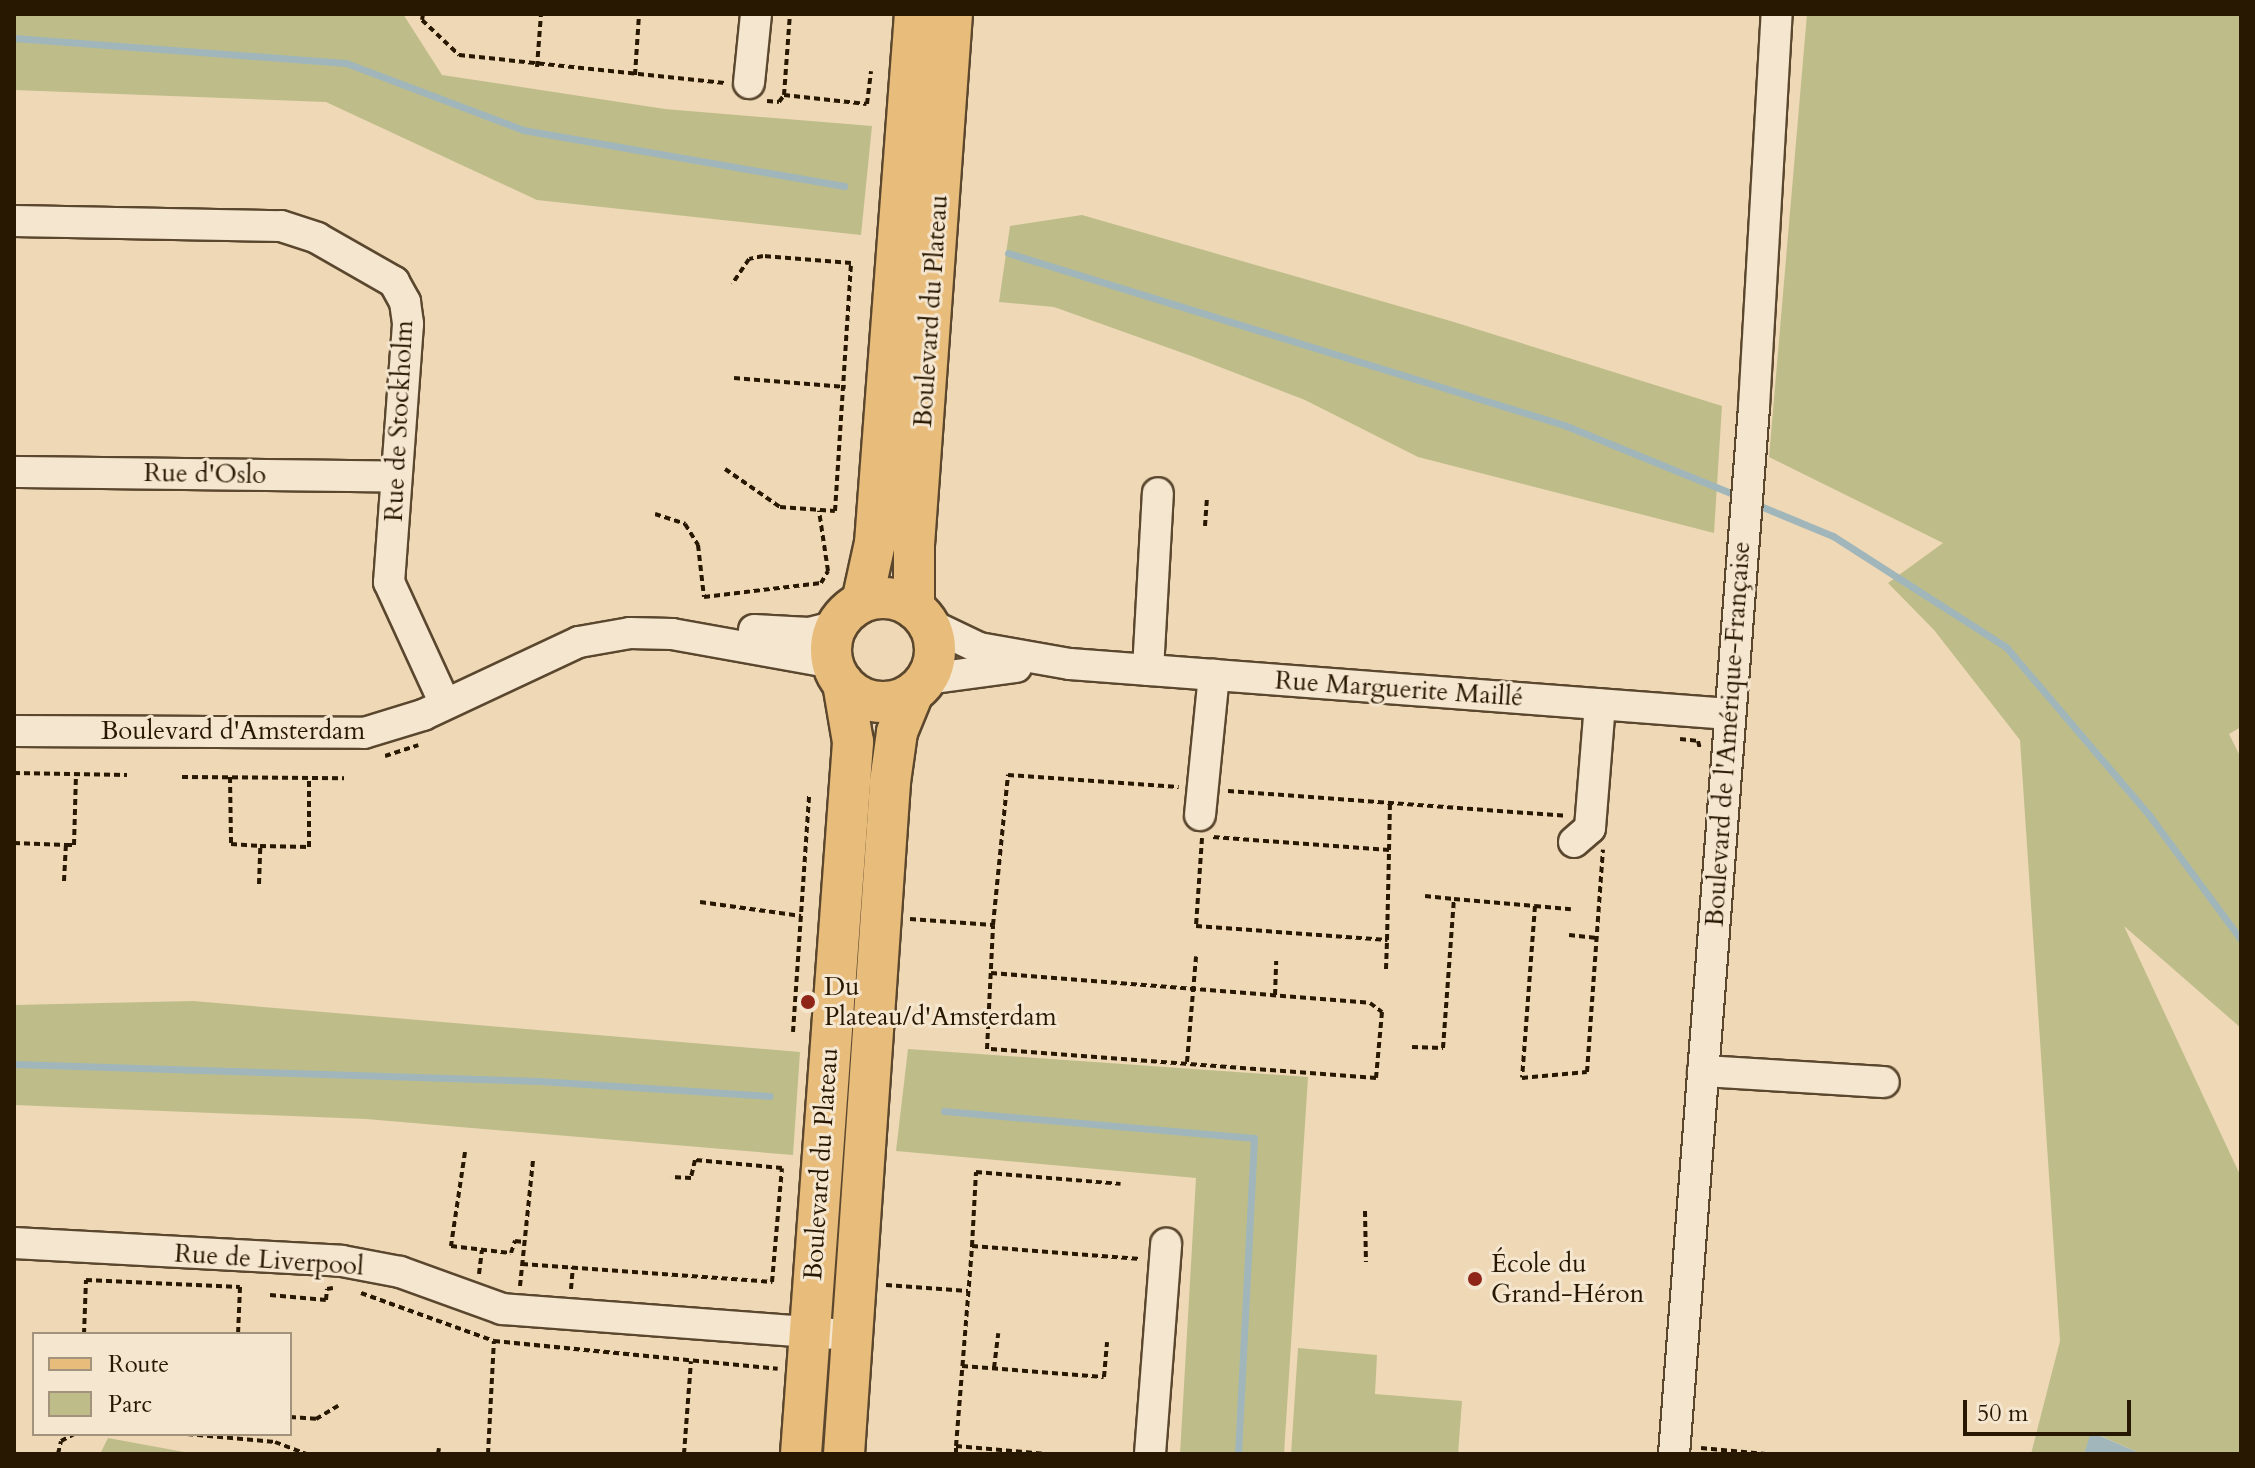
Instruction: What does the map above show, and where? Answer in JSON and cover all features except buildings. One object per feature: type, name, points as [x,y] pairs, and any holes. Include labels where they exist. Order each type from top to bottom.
[{"type":"main road","name":"Boulevard du Plateau","points":[[801,1454],[853,742],[844,644],[875,543],[915,14]]},
{"type":"main road","name":"Boulevard du Plateau","points":[[922,616],[914,545],[952,14]]},
{"type":"main road","points":[[889,598],[922,616],[934,662],[920,686],[876,701],[844,644],[889,598]]},
{"type":"main road","name":"Boulevard du Plateau","points":[[844,1454],[890,782],[897,732],[920,686]]},
{"type":"street","points":[[737,83],[756,14]]},
{"type":"street","name":"Boulevard de l'Amérique-Française","points":[[1674,1449],[1755,393],[1777,14]]},
{"type":"street","name":"Rue de Stockholm","points":[[14,221],[281,226],[376,268],[394,282],[405,302],[408,324],[390,590],[445,704]]},
{"type":"street","name":"Rue d'Oslo","points":[[14,472],[396,477]]},
{"type":"street","points":[[1148,670],[1158,493]]},
{"type":"street","name":"Rue Marguerite Maillé","points":[[922,616],[979,648],[1070,664],[1729,714]]},
{"type":"street","name":"Boulevard d'Amsterdam","points":[[14,731],[333,735],[394,726],[579,642],[630,633],[672,634],[728,628],[809,633],[844,644]]},
{"type":"street","name":"Rue Marguerite Maillé","points":[[920,686],[977,669],[1070,664]]},
{"type":"street","points":[[1202,813],[1214,675]]},
{"type":"street","points":[[1585,832],[1590,828],[1600,704]]},
{"type":"street","points":[[1703,1071],[1884,1082]]},
{"type":"street","name":"Rue de Liverpool","points":[[14,1243],[342,1261],[400,1272],[502,1309],[853,1335]]},
{"type":"street","points":[[1150,1454],[1166,1244]]},
{"type":"path","points":[[423,14],[422,20],[459,55],[516,58],[537,67],[737,83]]},
{"type":"path","points":[[537,67],[541,14]]},
{"type":"path","points":[[635,76],[639,14]]},
{"type":"path","points":[[784,95],[867,104],[871,71]]},
{"type":"path","points":[[725,469],[780,507],[835,511],[846,387],[851,263],[763,256],[749,259],[732,284]]},
{"type":"path","points":[[734,378],[846,387]]},
{"type":"path","points":[[1205,526],[1207,497]]},
{"type":"path","points":[[655,514],[685,524],[698,545],[704,597],[821,583],[828,571],[819,510]]},
{"type":"path","points":[[1667,737],[1698,741],[1700,759]]},
{"type":"path","points":[[14,773],[127,775]]},
{"type":"path","points":[[14,843],[74,845],[76,774]]},
{"type":"path","points":[[991,973],[1370,1003],[1382,1012],[1376,1078],[987,1049],[993,925],[1008,775],[1389,850]]},
{"type":"path","points":[[182,777],[344,778]]},
{"type":"path","points":[[230,777],[231,844],[309,847],[309,777]]},
{"type":"path","points":[[793,1032],[809,796]]},
{"type":"path","points":[[1386,969],[1390,803]]},
{"type":"path","points":[[1202,813],[1390,803],[1585,832],[1597,938],[1587,1072],[1522,1078],[1535,906]]},
{"type":"path","points":[[1202,813],[1196,926],[1387,940]]},
{"type":"path","points":[[64,881],[66,845]]},
{"type":"path","points":[[259,884],[260,846]]},
{"type":"path","points":[[1425,896],[1571,909]]},
{"type":"path","points":[[1412,1047],[1443,1048],[1454,899]]},
{"type":"path","points":[[700,902],[801,916]]},
{"type":"path","points":[[900,918],[993,925]]},
{"type":"path","points":[[1569,935],[1597,938]]},
{"type":"path","points":[[1187,1062],[1196,956]]},
{"type":"path","points":[[1275,995],[1276,961]]},
{"type":"path","points":[[465,1152],[451,1246],[511,1253],[515,1241],[524,1242]]},
{"type":"path","points":[[520,1292],[533,1160]]},
{"type":"path","points":[[522,1264],[772,1282],[782,1168],[695,1160],[691,1178],[671,1177]]},
{"type":"path","points":[[956,1454],[976,1172],[1121,1184]]},
{"type":"path","points":[[1365,1211],[1366,1262]]},
{"type":"path","points":[[972,1246],[1141,1259],[1140,1273]]},
{"type":"path","points":[[478,1281],[482,1250]]},
{"type":"path","points":[[570,1296],[573,1267]]},
{"type":"path","points":[[84,1332],[86,1280],[240,1287],[238,1332]]},
{"type":"path","points":[[872,1284],[968,1291]]},
{"type":"path","points":[[994,1368],[998,1333]]},
{"type":"path","points":[[488,1454],[494,1341]]},
{"type":"path","points":[[962,1366],[1104,1377],[1107,1342]]},
{"type":"path","points":[[684,1454],[691,1360]]},
{"type":"path","points":[[292,1417],[316,1419],[338,1406]]},
{"type":"path","points":[[58,1454],[61,1441],[70,1436]]},
{"type":"path","points":[[209,1436],[275,1442],[307,1454]]},
{"type":"path","points":[[956,1446],[1046,1454]]},
{"type":"path","points":[[1674,1449],[1766,1454]]},
{"type":"green space","points":[[14,14],[403,14],[442,75],[665,109],[872,126],[861,235],[537,200],[326,102],[14,90]]},
{"type":"green space","points":[[1807,14],[2241,14],[2241,727],[2229,734],[2241,758],[2241,1028],[2124,926],[2241,1177],[2241,1454],[2142,1454],[2092,1432],[2084,1454],[2031,1454],[2060,1341],[2020,740],[1934,630],[1888,583],[1943,543],[1769,457]]},
{"type":"green space","points":[[1082,215],[1454,322],[1722,406],[1714,533],[1418,457],[1305,400],[1194,357],[1054,307],[999,302],[1010,226]]},
{"type":"green space","points":[[193,1001],[800,1052],[793,1155],[366,1119],[14,1105],[14,1005]]},
{"type":"green space","points":[[908,1049],[1308,1077],[1284,1454],[1180,1454],[1196,1178],[896,1151]]},
{"type":"green space","points":[[1298,1348],[1377,1355],[1375,1394],[1462,1401],[1458,1454],[1291,1454]]},
{"type":"green space","points":[[108,1438],[195,1454],[100,1454]]},
{"type":"water","points":[[2091,1432],[2142,1454],[2084,1454]]},
{"type":"waterway","points":[[14,38],[346,63],[523,130],[844,186]]},
{"type":"waterway","points":[[1008,253],[1564,425],[1738,496]]},
{"type":"waterway","points":[[1753,503],[1833,536],[2006,647],[2149,815],[2241,940]]},
{"type":"waterway","points":[[14,1064],[539,1081],[770,1096]]},
{"type":"waterway","points":[[944,1111],[1254,1138],[1238,1454]]},
{"type":"place","name":"Du Plateau/d'Amsterdam","points":[[808,1002]]},
{"type":"place","name":"École du Grand-Héron","points":[[1475,1279]]}]
